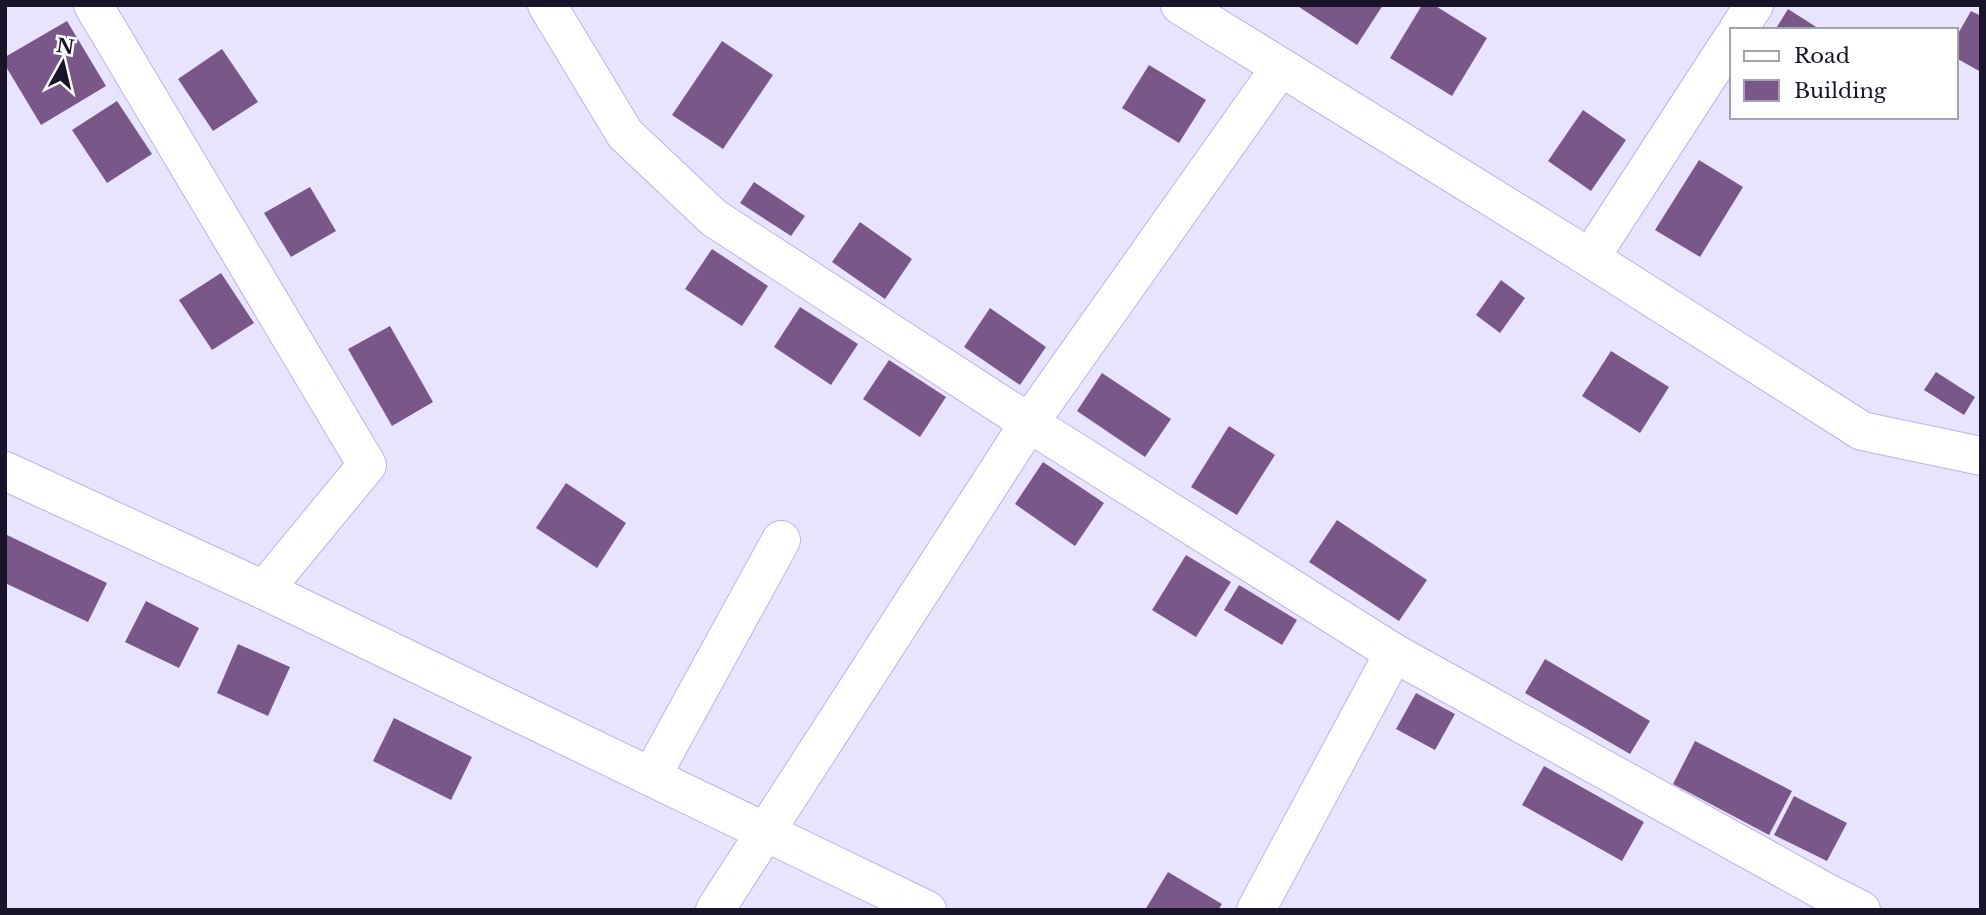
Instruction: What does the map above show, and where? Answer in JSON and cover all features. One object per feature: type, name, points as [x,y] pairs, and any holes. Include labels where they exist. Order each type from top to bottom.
[{"type":"street","points":[[93,5],[367,465],[264,590]]},
{"type":"street","points":[[547,5],[625,134],[714,218],[1029,423],[1394,653],[1861,910]]},
{"type":"street","points":[[1180,5],[1590,258],[1862,431],[1981,456]]},
{"type":"street","points":[[1739,28],[1754,5]]},
{"type":"street","points":[[1590,258],[1730,42]]},
{"type":"street","points":[[715,910],[1029,423],[1280,68]]},
{"type":"street","points":[[5,471],[264,590],[927,910]]},
{"type":"street","points":[[651,777],[781,540]]},
{"type":"street","points":[[1256,910],[1394,653]]},
{"type":"building","points":[[1296,5],[1383,5],[1357,45]]},
{"type":"building","points":[[1422,5],[1434,5],[1487,38],[1452,96],[1390,58]]},
{"type":"building","points":[[1788,9],[1818,28],[1776,28]]},
{"type":"building","points":[[1971,11],[1981,16],[1981,72],[1958,59],[1958,34]]},
{"type":"building","points":[[67,21],[106,86],[41,125],[5,65],[5,57]]},
{"type":"building","points":[[722,41],[773,75],[723,149],[672,115]]},
{"type":"building","points":[[222,49],[258,102],[213,131],[178,79]]},
{"type":"building","points":[[1149,65],[1206,100],[1179,143],[1122,108]]},
{"type":"building","points":[[117,101],[152,154],[107,183],[72,130]]},
{"type":"building","points":[[1583,110],[1626,140],[1591,191],[1548,161]]},
{"type":"building","points":[[1699,160],[1743,187],[1700,257],[1655,230]]},
{"type":"building","points":[[754,182],[805,216],[791,236],[740,203]]},
{"type":"building","points":[[310,187],[336,231],[291,257],[264,213]]},
{"type":"building","points":[[860,222],[912,259],[885,299],[832,262]]},
{"type":"building","points":[[712,249],[768,286],[742,326],[685,289]]},
{"type":"building","points":[[221,273],[254,323],[212,350],[179,300]]},
{"type":"building","points":[[1501,280],[1525,298],[1500,333],[1476,315]]},
{"type":"building","points":[[800,307],[858,344],[831,385],[774,347]]},
{"type":"building","points":[[990,308],[1046,347],[1020,385],[964,347]]},
{"type":"building","points":[[390,326],[433,402],[392,426],[348,349]]},
{"type":"building","points":[[1611,351],[1669,387],[1640,433],[1582,396]]},
{"type":"building","points":[[889,360],[946,397],[920,437],[863,399]]},
{"type":"building","points":[[1936,372],[1975,397],[1964,415],[1924,390]]},
{"type":"building","points":[[1102,373],[1171,419],[1145,457],[1077,411]]},
{"type":"building","points":[[1229,426],[1275,455],[1237,515],[1191,487]]},
{"type":"building","points":[[1043,462],[1104,503],[1075,546],[1015,504]]},
{"type":"building","points":[[566,483],[626,523],[597,568],[536,528]]},
{"type":"building","points":[[1337,520],[1427,580],[1399,621],[1309,562]]},
{"type":"building","points":[[5,534],[107,583],[88,622],[5,583]]},
{"type":"building","points":[[1186,555],[1231,582],[1196,637],[1152,610]]},
{"type":"building","points":[[1239,585],[1297,620],[1282,645],[1224,610]]},
{"type":"building","points":[[146,601],[199,628],[179,668],[125,642]]},
{"type":"building","points":[[238,644],[290,667],[268,716],[217,693]]},
{"type":"building","points":[[1545,659],[1650,721],[1630,754],[1525,693]]},
{"type":"building","points":[[1416,693],[1455,714],[1435,750],[1396,729]]},
{"type":"building","points":[[394,718],[472,757],[451,800],[373,761]]},
{"type":"building","points":[[1695,741],[1792,791],[1769,835],[1673,784]]},
{"type":"building","points":[[1544,766],[1644,822],[1622,861],[1522,805]]},
{"type":"building","points":[[1794,796],[1847,823],[1827,861],[1774,835]]},
{"type":"building","points":[[1168,872],[1222,904],[1218,910],[1145,910]]}]
